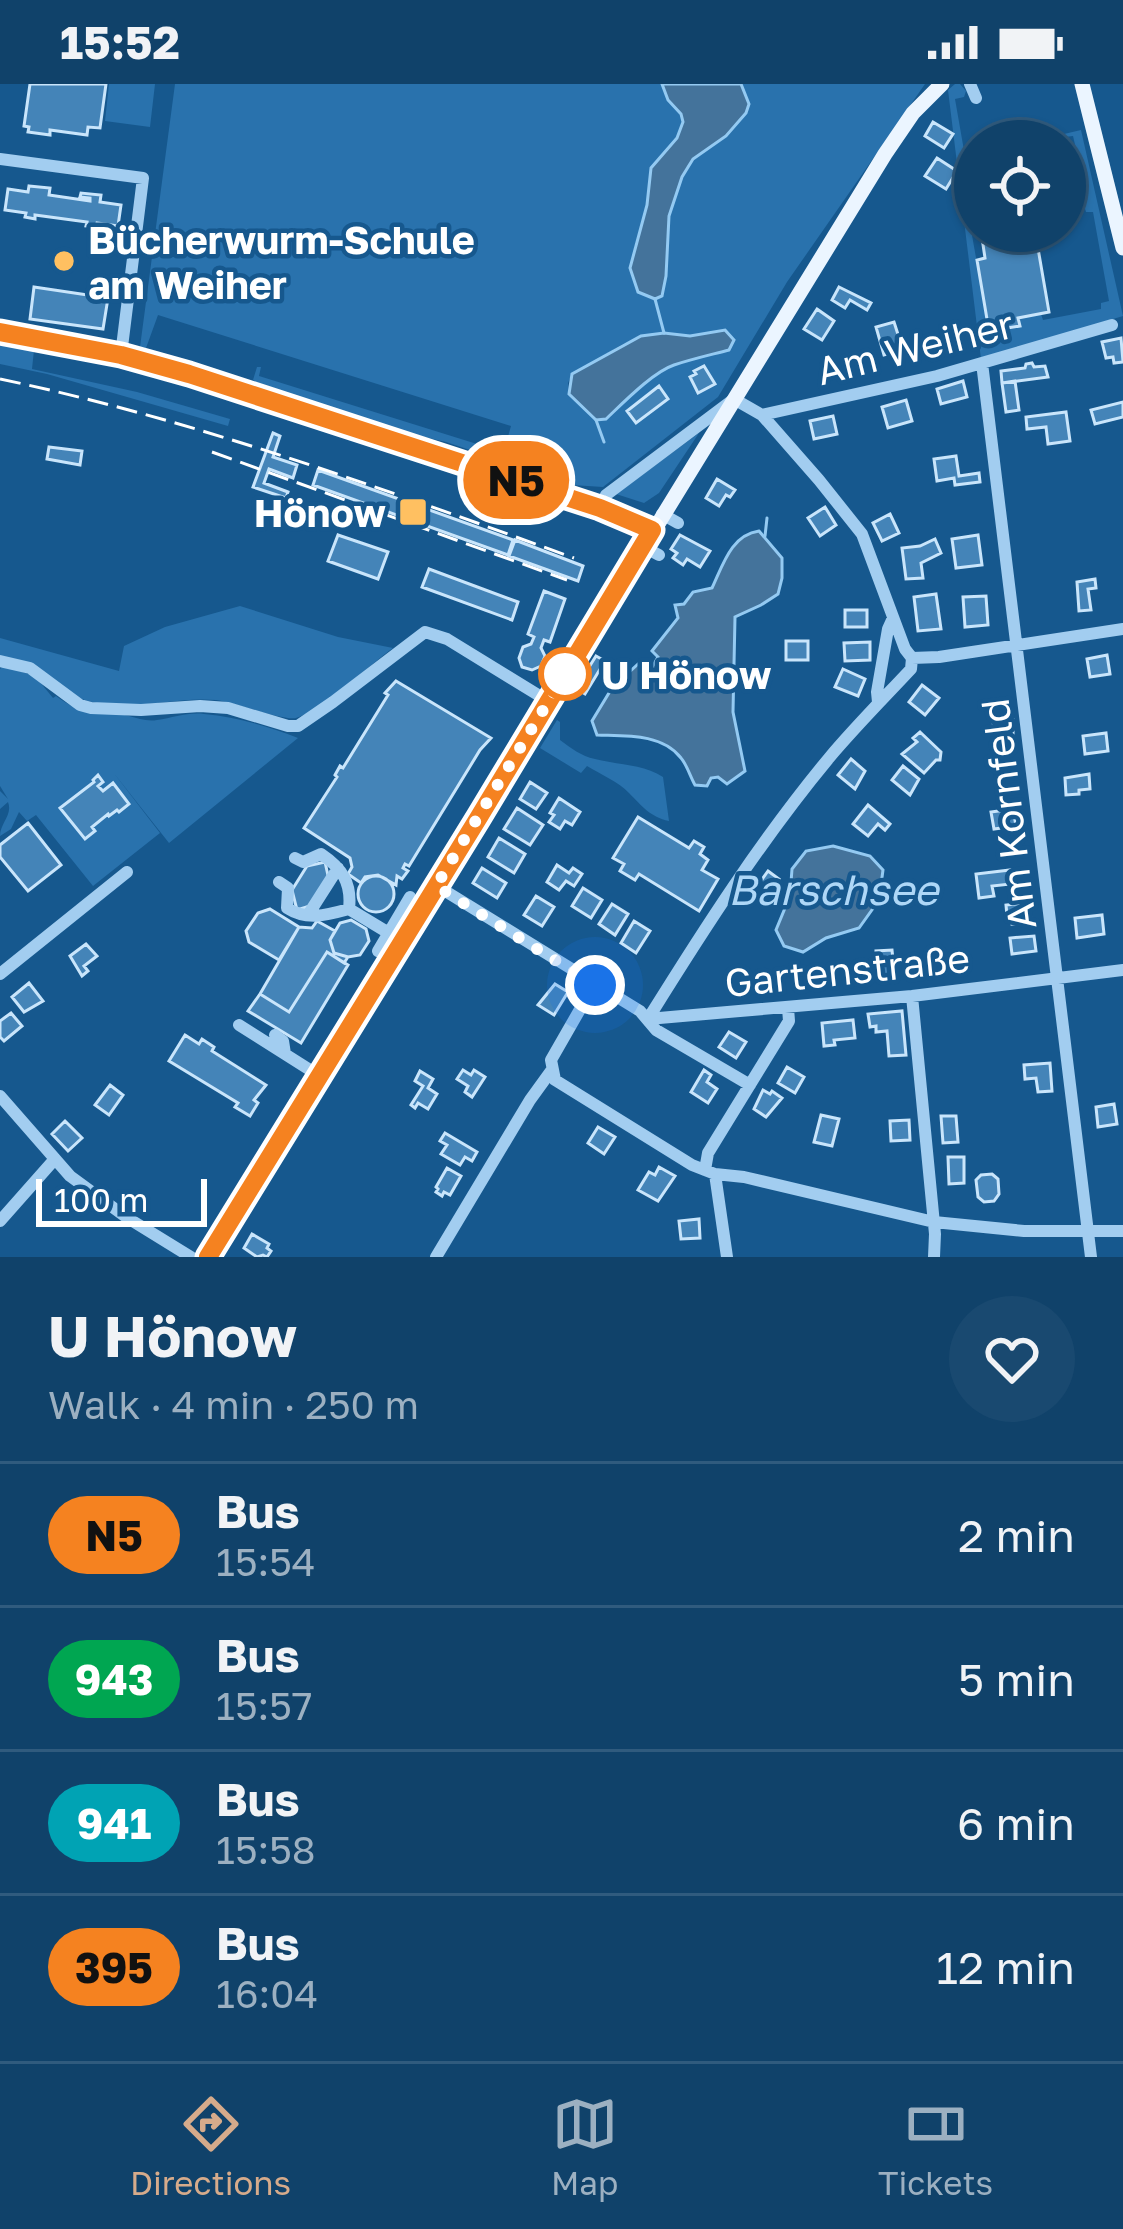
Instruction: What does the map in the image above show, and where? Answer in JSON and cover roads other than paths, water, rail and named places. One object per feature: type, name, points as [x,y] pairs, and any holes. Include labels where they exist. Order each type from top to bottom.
[{"type":"main road","points":[[208,1257],[319,1075],[395,937],[436,886],[894,140],[942,84]]},
{"type":"main road","points":[[1082,84],[1123,248]]},
{"type":"street","points":[[0,159],[143,178],[121,355]]},
{"type":"street","name":"Am Weiher","points":[[762,415],[982,364],[1112,325]]},
{"type":"street","points":[[0,332],[121,355],[230,386],[600,508],[652,530]]},
{"type":"street","name":"Am Kornfeld","points":[[982,364],[1091,1257]]},
{"type":"street","points":[[600,508],[606,495],[734,400],[762,415],[855,523],[912,658],[910,669],[828,759],[772,832],[648,1019]]},
{"type":"street","points":[[662,514],[678,523]]},
{"type":"street","points":[[642,546],[658,555]]},
{"type":"street","points":[[878,702],[887,629],[893,618]]},
{"type":"street","points":[[912,658],[1123,629]]},
{"type":"street","points":[[0,662],[30,668],[91,708],[228,708],[298,726],[424,632],[447,639],[548,701]]},
{"type":"street","points":[[349,909],[351,891],[338,868],[321,854],[299,860],[283,885],[287,908],[297,914],[322,916],[349,909],[395,937]]},
{"type":"street","points":[[308,915],[338,868]]},
{"type":"street","points":[[0,974],[127,872]]},
{"type":"street","points":[[436,886],[640,1011],[656,1030],[750,1085]]},
{"type":"street","points":[[378,951],[395,937],[410,897]]},
{"type":"street","name":"Gartenstraße","points":[[648,1019],[912,996],[1123,970]]},
{"type":"street","points":[[595,985],[551,1060],[555,1080],[692,1165],[934,1222],[1024,1231],[1123,1231]]},
{"type":"street","points":[[912,996],[934,1257]]},
{"type":"street","points":[[727,1257],[708,1153],[789,1021],[788,1008]]},
{"type":"street","points":[[239,1024],[319,1075]]},
{"type":"street","points":[[274,1035],[283,1040],[285,1054]]},
{"type":"street","points":[[436,1257],[551,1071]]},
{"type":"street","points":[[0,1096],[54,1160],[112,1207],[191,1257]]},
{"type":"street","points":[[0,1221],[54,1160]]},
{"type":"water","points":[[662,84],[741,84],[749,104],[726,136],[693,159],[682,177],[669,216],[662,296],[655,299],[638,292],[630,268],[647,205],[651,168],[677,138],[683,122]]},
{"type":"water","points":[[725,330],[734,340],[729,350],[666,369],[606,419],[596,420],[569,394],[572,374],[641,336]]},
{"type":"water","points":[[759,531],[782,558],[782,578],[778,594],[735,617],[733,712],[745,771],[727,784],[718,777],[711,778],[707,786],[695,785],[681,758],[664,744],[597,735],[592,721],[612,688],[638,664],[650,671],[658,657],[652,651],[678,618],[675,605],[684,604],[693,592],[712,588],[735,545]]},
{"type":"water","name":"Barschsee","points":[[833,846],[870,856],[883,870],[879,900],[859,928],[826,938],[803,952],[784,946],[776,930],[790,896],[792,869],[806,851]]},
{"type":"waterway","points":[[655,299],[664,333]]},
{"type":"waterway","points":[[596,420],[604,442]]},
{"type":"waterway","points":[[765,536],[767,518]]},
{"type":"railway","points":[[0,379],[218,436],[574,558]]},
{"type":"railway","points":[[212,452],[567,580]]},
{"type":"place","name":"Bücherwurm-Schule am Weiher","points":[[64,261]]},
{"type":"place","name":"Hönow","points":[[413,512]]},
{"type":"place","name":"U Hönow","points":[[565,674]]}]
